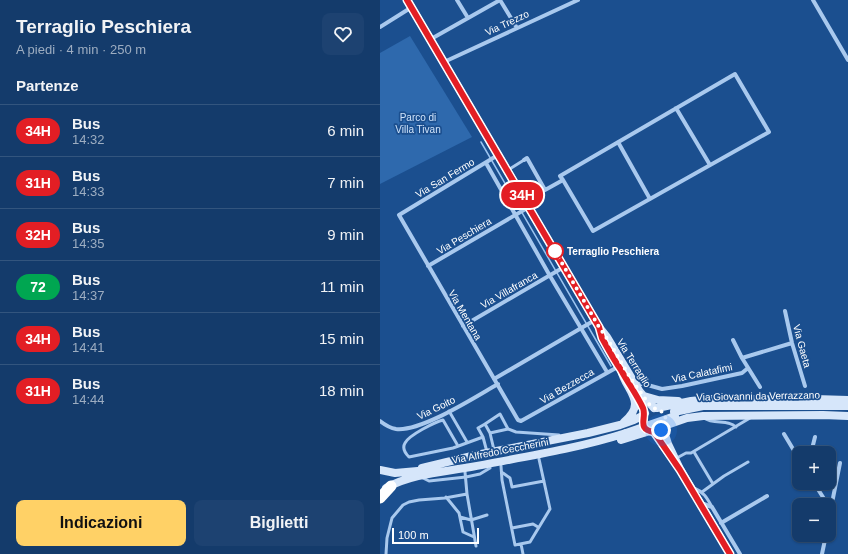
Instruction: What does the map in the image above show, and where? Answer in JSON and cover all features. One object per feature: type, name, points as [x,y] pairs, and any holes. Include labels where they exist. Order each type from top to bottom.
[{"type":"highway","points":[[380,498],[391,486]]},
{"type":"main road","name":"Via Terraglio","points":[[409,3],[497,156],[508,170],[527,208],[595,323],[602,338],[621,367],[638,398],[644,414]]},
{"type":"main road","name":"Via Terraglio","points":[[621,367],[643,396],[655,408]]},
{"type":"main road","points":[[621,367],[623,376],[634,396],[635,406],[634,412],[624,429]]},
{"type":"main road","points":[[643,396],[658,400],[691,401]]},
{"type":"main road","points":[[408,476],[490,452],[575,436],[624,429],[649,410],[691,401],[710,399],[848,400]]},
{"type":"main road","name":"Via Giovanni da Verrazzano","points":[[624,429],[674,412],[703,406],[848,406]]},
{"type":"main road","points":[[655,408],[662,411],[665,415],[666,421],[664,427],[668,444],[680,470]]},
{"type":"main road","name":"Via Giovanni da Verrazzano","points":[[624,429],[686,412],[702,410],[848,410]]},
{"type":"main road","points":[[644,414],[643,424],[652,432],[680,470],[730,554]]},
{"type":"main road","points":[[408,476],[423,478],[465,475],[490,468],[502,470],[539,459],[594,448],[652,432],[687,418],[734,415],[848,416]]},
{"type":"main road","name":"Via Alfredo Ceccherini","points":[[380,470],[408,476],[432,474],[554,448],[624,429]]},
{"type":"main road","name":"Via Alfredo Ceccherini","points":[[380,493],[408,476]]},
{"type":"street","points":[[457,0],[468,18]]},
{"type":"street","points":[[431,39],[500,0],[517,28]]},
{"type":"street","name":"Via Trezzo","points":[[444,62],[578,0]]},
{"type":"street","points":[[813,0],[848,60]]},
{"type":"street","points":[[380,27],[409,3]]},
{"type":"street","points":[[735,74],[769,132],[593,231],[560,176],[676,108],[735,74]]},
{"type":"street","points":[[676,108],[710,165]]},
{"type":"street","points":[[618,142],[650,199]]},
{"type":"street","name":"Via San Fermo","points":[[399,215],[497,156]]},
{"type":"street","points":[[524,160],[527,158],[545,190],[563,180]]},
{"type":"street","points":[[487,162],[607,372]]},
{"type":"street","name":"Via Peschiera","points":[[428,266],[527,208]]},
{"type":"street","name":"Via Mentana","points":[[399,215],[494,380],[498,384],[520,421]]},
{"type":"street","name":"Via Villafranca","points":[[463,326],[562,269]]},
{"type":"street","name":"Via Gaeta","points":[[785,311],[792,343],[805,386]]},
{"type":"street","points":[[494,380],[582,328],[595,323]]},
{"type":"street","points":[[733,340],[760,387]]},
{"type":"street","name":"Via Calatafimi","points":[[742,358],[792,343]]},
{"type":"street","name":"Via Bezzecca","points":[[520,421],[607,372],[621,367]]},
{"type":"street","name":"Via Calatafimi","points":[[635,384],[644,384],[662,389],[742,373],[748,368]]},
{"type":"street","name":"Via Goito","points":[[380,421],[395,429],[430,423],[498,384]]},
{"type":"street","points":[[784,434],[792,447]]},
{"type":"street","points":[[813,446],[815,437]]},
{"type":"street","points":[[831,498],[840,463]]},
{"type":"street","points":[[721,522],[767,496]]},
{"type":"street","points":[[700,503],[712,507],[740,554]]},
{"type":"street","points":[[822,554],[825,542]]},
{"type":"lane","points":[[508,170],[524,160]]},
{"type":"lane","points":[[449,411],[466,442]]},
{"type":"lane","points":[[490,452],[478,428],[500,414],[508,429]]},
{"type":"lane","points":[[703,416],[708,421],[733,424],[736,427]]},
{"type":"lane","points":[[741,424],[743,418]]},
{"type":"lane","points":[[675,459],[686,452],[694,452],[750,418]]},
{"type":"lane","points":[[458,446],[443,420],[430,423],[408,438],[404,444],[404,451],[409,456],[458,446],[483,437]]},
{"type":"lane","points":[[485,424],[490,432],[490,452]]},
{"type":"lane","points":[[490,432],[508,429],[516,432],[558,435],[567,434],[575,436]]},
{"type":"lane","points":[[694,452],[713,484]]},
{"type":"lane","points":[[502,470],[502,480],[515,545],[530,542],[550,509],[539,459]]},
{"type":"lane","points":[[702,492],[724,476],[748,462]]},
{"type":"lane","points":[[502,470],[510,478],[512,487],[544,481]]},
{"type":"lane","points":[[465,475],[476,546]]},
{"type":"lane","points":[[690,487],[702,492],[712,507]]},
{"type":"lane","points":[[386,554],[388,530],[392,518],[397,510],[409,502],[467,494]]},
{"type":"lane","points":[[446,497],[459,513],[464,532],[474,537]]},
{"type":"lane","points":[[460,517],[471,520],[487,515]]},
{"type":"lane","points":[[512,528],[533,524],[538,527]]},
{"type":"lane","points":[[521,544],[523,554]]},
{"type":"green space","name":"Parco di Villa Tivan","points":[[410,36],[472,137],[380,184],[380,53]]},
{"type":"waterway","points":[[481,142],[611,366]]},
{"type":"bus line","name":"34H","points":[[407,0],[599,327],[602,338],[638,398],[645,413],[642,418],[644,427],[647,430],[654,432],[680,470],[730,554]]},
{"type":"place","name":"Terraglio Peschiera","points":[[555,251]]},
{"type":"route","points":[[555,251],[599,327],[607,337],[640,392],[654,408],[659,409],[664,413],[666,424],[661,430]]}]
